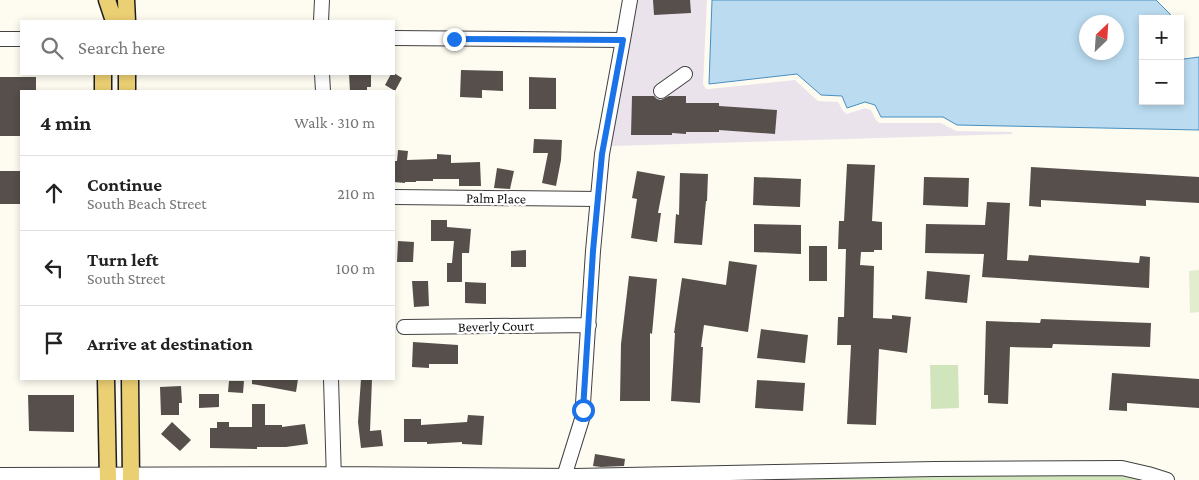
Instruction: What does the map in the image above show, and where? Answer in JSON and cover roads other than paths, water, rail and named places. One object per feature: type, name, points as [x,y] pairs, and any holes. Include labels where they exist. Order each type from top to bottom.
[{"type":"main road","points":[[103,0],[103,20]]},
{"type":"main road","points":[[107,0],[114,20]]},
{"type":"main road","points":[[126,0],[126,20]]},
{"type":"main road","points":[[103,75],[104,90]]},
{"type":"main road","points":[[106,380],[108,478]]},
{"type":"main road","points":[[130,380],[131,477]]},
{"type":"street","points":[[322,0],[322,20]]},
{"type":"street","points":[[564,478],[582,419],[602,154],[630,0]]},
{"type":"street","points":[[395,38],[623,40]]},
{"type":"street","points":[[0,39],[20,39]]},
{"type":"street","points":[[661,92],[685,74]]},
{"type":"street","points":[[322,75],[323,90]]},
{"type":"street","name":"Palm Place","points":[[395,196],[598,199]]},
{"type":"street","name":"Beverly Court","points":[[404,327],[589,325]]},
{"type":"street","points":[[331,380],[334,477]]},
{"type":"street","points":[[0,475],[108,478],[730,477],[935,469],[1122,468],[1167,480]]},
{"type":"water","points":[[712,0],[1156,0],[1170,15],[1139,15],[1139,105],[1184,105],[1184,59],[1199,57],[1199,130],[957,125],[943,117],[881,117],[875,105],[865,102],[847,108],[842,96],[821,95],[797,74],[709,84]]}]
